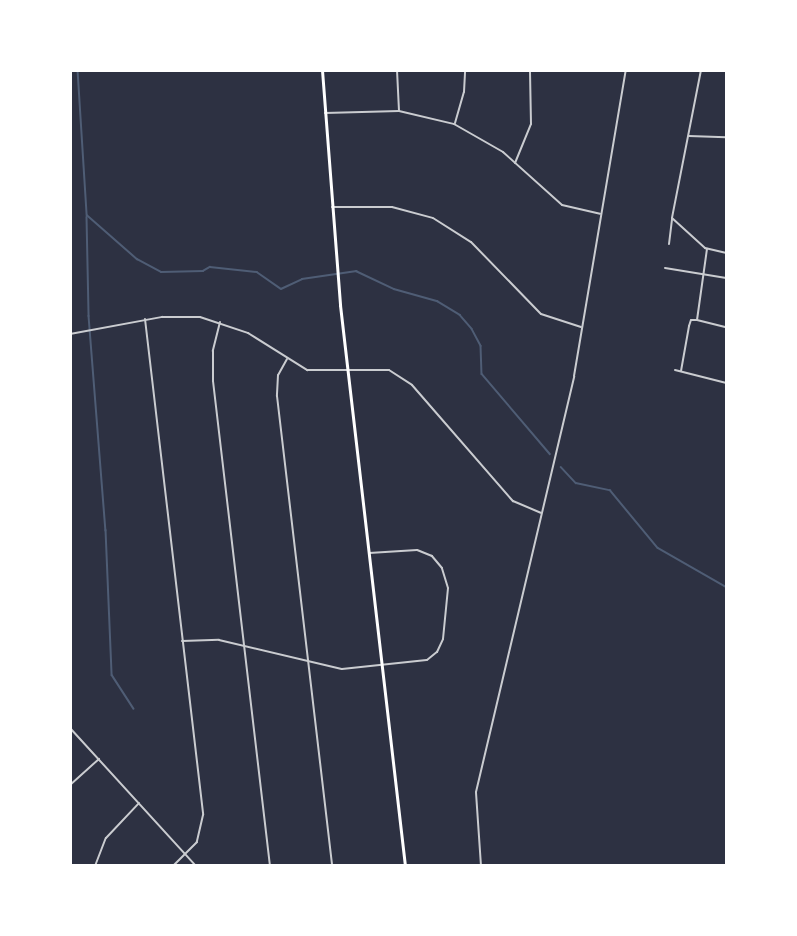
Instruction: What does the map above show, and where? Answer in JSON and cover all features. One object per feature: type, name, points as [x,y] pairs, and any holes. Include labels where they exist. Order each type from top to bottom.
[{"type":"main road","points":[[322,70],[337,279],[405,866]]},
{"type":"street","points":[[397,70],[399,111]]},
{"type":"street","points":[[454,124],[465,92],[465,70]]},
{"type":"street","points":[[515,163],[531,124],[531,70]]},
{"type":"street","points":[[509,866],[482,866],[476,792],[582,328],[626,70]]},
{"type":"street","points":[[669,244],[701,70]]},
{"type":"street","points":[[325,113],[399,111],[454,124],[515,163],[562,205],[601,214]]},
{"type":"street","points":[[689,136],[726,137]]},
{"type":"street","points":[[332,207],[392,207],[433,218],[471,242],[541,314],[582,328]]},
{"type":"street","points":[[672,218],[707,248],[726,253]]},
{"type":"street","points":[[697,320],[707,248]]},
{"type":"street","points":[[665,268],[726,278]]},
{"type":"street","points":[[70,334],[145,320],[187,316],[220,322],[248,333],[286,359],[316,372],[383,369],[406,380],[513,501],[541,513]]},
{"type":"street","points":[[145,320],[203,815],[200,837],[173,866]]},
{"type":"street","points":[[681,371],[691,320],[726,327]]},
{"type":"street","points":[[220,322],[213,351],[213,381],[270,866]]},
{"type":"street","points":[[286,359],[276,384],[332,866]]},
{"type":"street","points":[[675,370],[726,382]]},
{"type":"street","points":[[183,641],[212,639],[342,669],[421,662],[437,652],[443,639],[448,588],[439,562],[423,552],[404,549],[369,553]]},
{"type":"street","points":[[70,728],[196,866]]},
{"type":"street","points":[[70,785],[99,759]]},
{"type":"street","points":[[94,866],[106,838],[139,803]]},
{"type":"waterway","points":[[78,70],[87,215],[137,259],[161,272],[203,271],[210,267],[257,272],[281,289],[302,279],[356,271],[394,289],[437,301],[460,315],[472,329],[481,346],[482,374],[550,454]]},
{"type":"waterway","points":[[87,217],[89,316],[106,530],[112,675],[134,709]]},
{"type":"waterway","points":[[561,467],[576,483],[610,490],[658,548],[726,587]]}]
